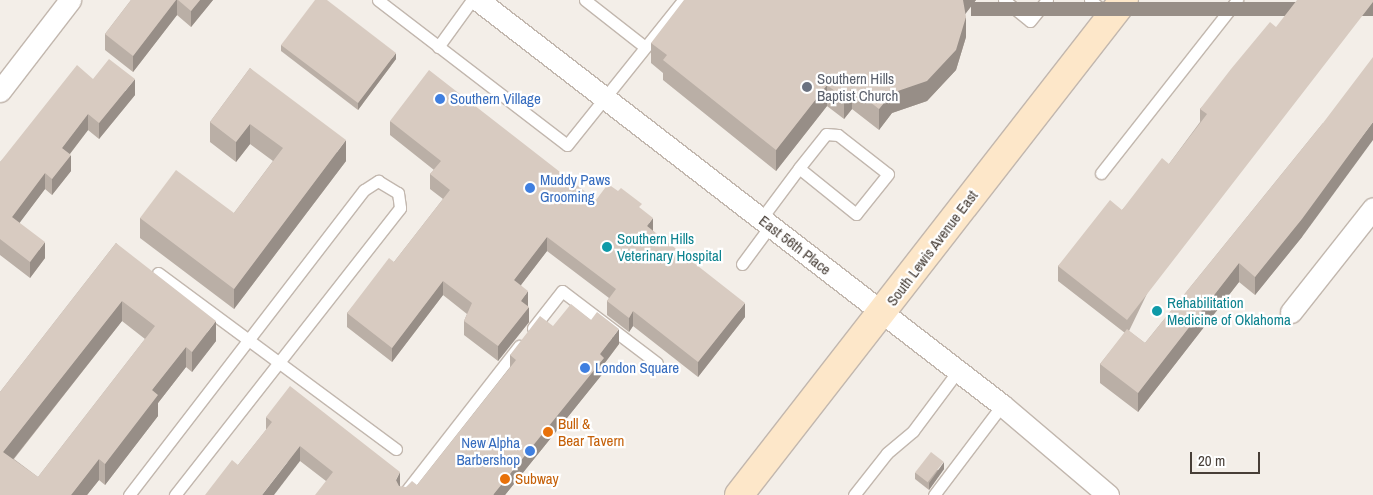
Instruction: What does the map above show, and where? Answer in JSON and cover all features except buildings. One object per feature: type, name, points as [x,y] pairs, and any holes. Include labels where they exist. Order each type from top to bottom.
[{"type":"main road","name":"South Lewis Avenue East","points":[[739,495],[1117,8]]},
{"type":"street","points":[[0,91],[70,0]]},
{"type":"street","name":"East 56th Place","points":[[478,0],[1002,405],[1108,495]]},
{"type":"street","points":[[1290,312],[1373,208]]},
{"type":"lane","points":[[378,0],[567,145],[683,0]]},
{"type":"lane","points":[[438,47],[472,0]]},
{"type":"lane","points":[[585,0],[645,47]]},
{"type":"lane","points":[[1004,0],[1030,21],[1047,0]]},
{"type":"lane","points":[[1090,0],[1117,8]]},
{"type":"lane","points":[[1101,173],[1237,0]]},
{"type":"lane","points":[[742,264],[799,168],[826,134],[838,135],[888,174],[856,214],[799,168]]},
{"type":"lane","points":[[129,495],[364,190],[378,181],[398,194],[400,208],[175,495]]},
{"type":"lane","points":[[158,273],[396,449]]},
{"type":"lane","points":[[404,495],[562,291],[657,363]]},
{"type":"lane","points":[[854,495],[887,453],[913,431],[957,372]]},
{"type":"lane","points":[[934,495],[1002,405]]},
{"type":"place","name":"Southern Hills Baptist Church","points":[[807,87]]},
{"type":"place","name":"Southern Village","points":[[440,99]]},
{"type":"place","name":"Muddy Paws Grooming","points":[[530,188]]},
{"type":"place","name":"Southern Hills Veterinary Hospital","points":[[607,247]]},
{"type":"place","name":"Rehabilitation Medicine of Oklahoma","points":[[1157,311]]},
{"type":"place","name":"London Square","points":[[585,368]]},
{"type":"place","name":"Bull & Bear Tavern","points":[[548,432]]},
{"type":"place","name":"New Alpha Barbershop","points":[[530,451]]},
{"type":"place","name":"Subway","points":[[505,479]]}]
